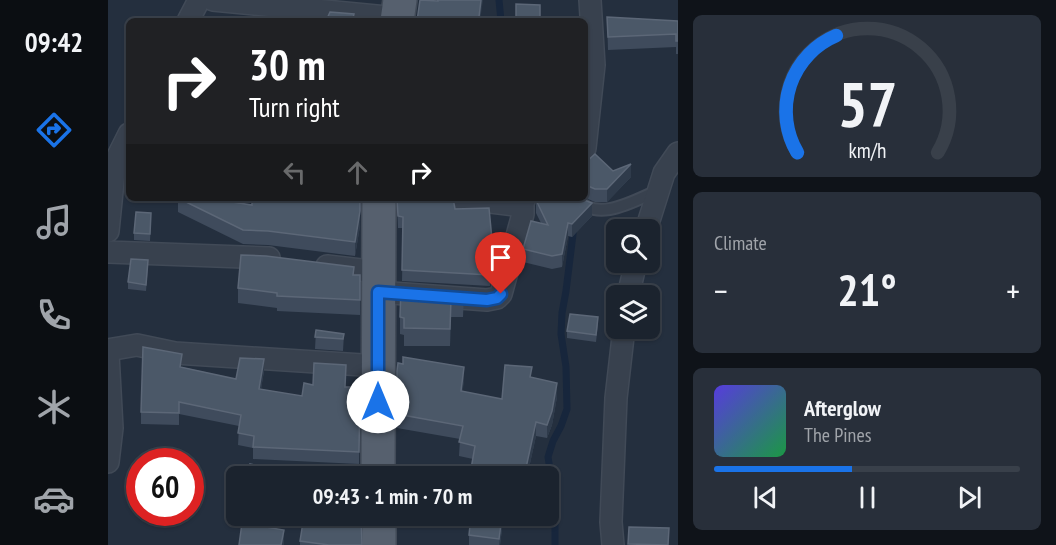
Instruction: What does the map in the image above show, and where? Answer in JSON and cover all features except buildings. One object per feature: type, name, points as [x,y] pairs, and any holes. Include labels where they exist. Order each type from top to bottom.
[{"type":"main road","points":[[378,466],[379,201]]},
{"type":"main road","points":[[379,526],[379,545]]},
{"type":"street","points":[[190,18],[199,0]]},
{"type":"street","points":[[213,0],[398,13]]},
{"type":"street","points":[[588,120],[594,65],[590,0]]},
{"type":"street","points":[[108,231],[115,162],[126,140]]},
{"type":"street","points":[[649,219],[664,173],[678,153]]},
{"type":"street","points":[[309,264],[378,282],[487,300],[497,298],[501,294],[523,214],[524,202],[508,201]]},
{"type":"street","points":[[108,252],[267,258],[288,261]]},
{"type":"street","points":[[613,545],[611,522],[616,398],[623,339]]},
{"type":"street","points":[[108,462],[112,428],[108,352],[137,345],[175,353],[378,366]]},
{"type":"lane","points":[[578,201],[598,210],[618,208],[657,191]]},
{"type":"waterway","points":[[499,0],[501,18]]},
{"type":"waterway","points":[[555,545],[555,500],[548,457],[567,409],[566,367],[561,334],[574,226]]},
{"type":"route","points":[[378,402],[378,292],[487,300],[497,298],[501,294]]}]
